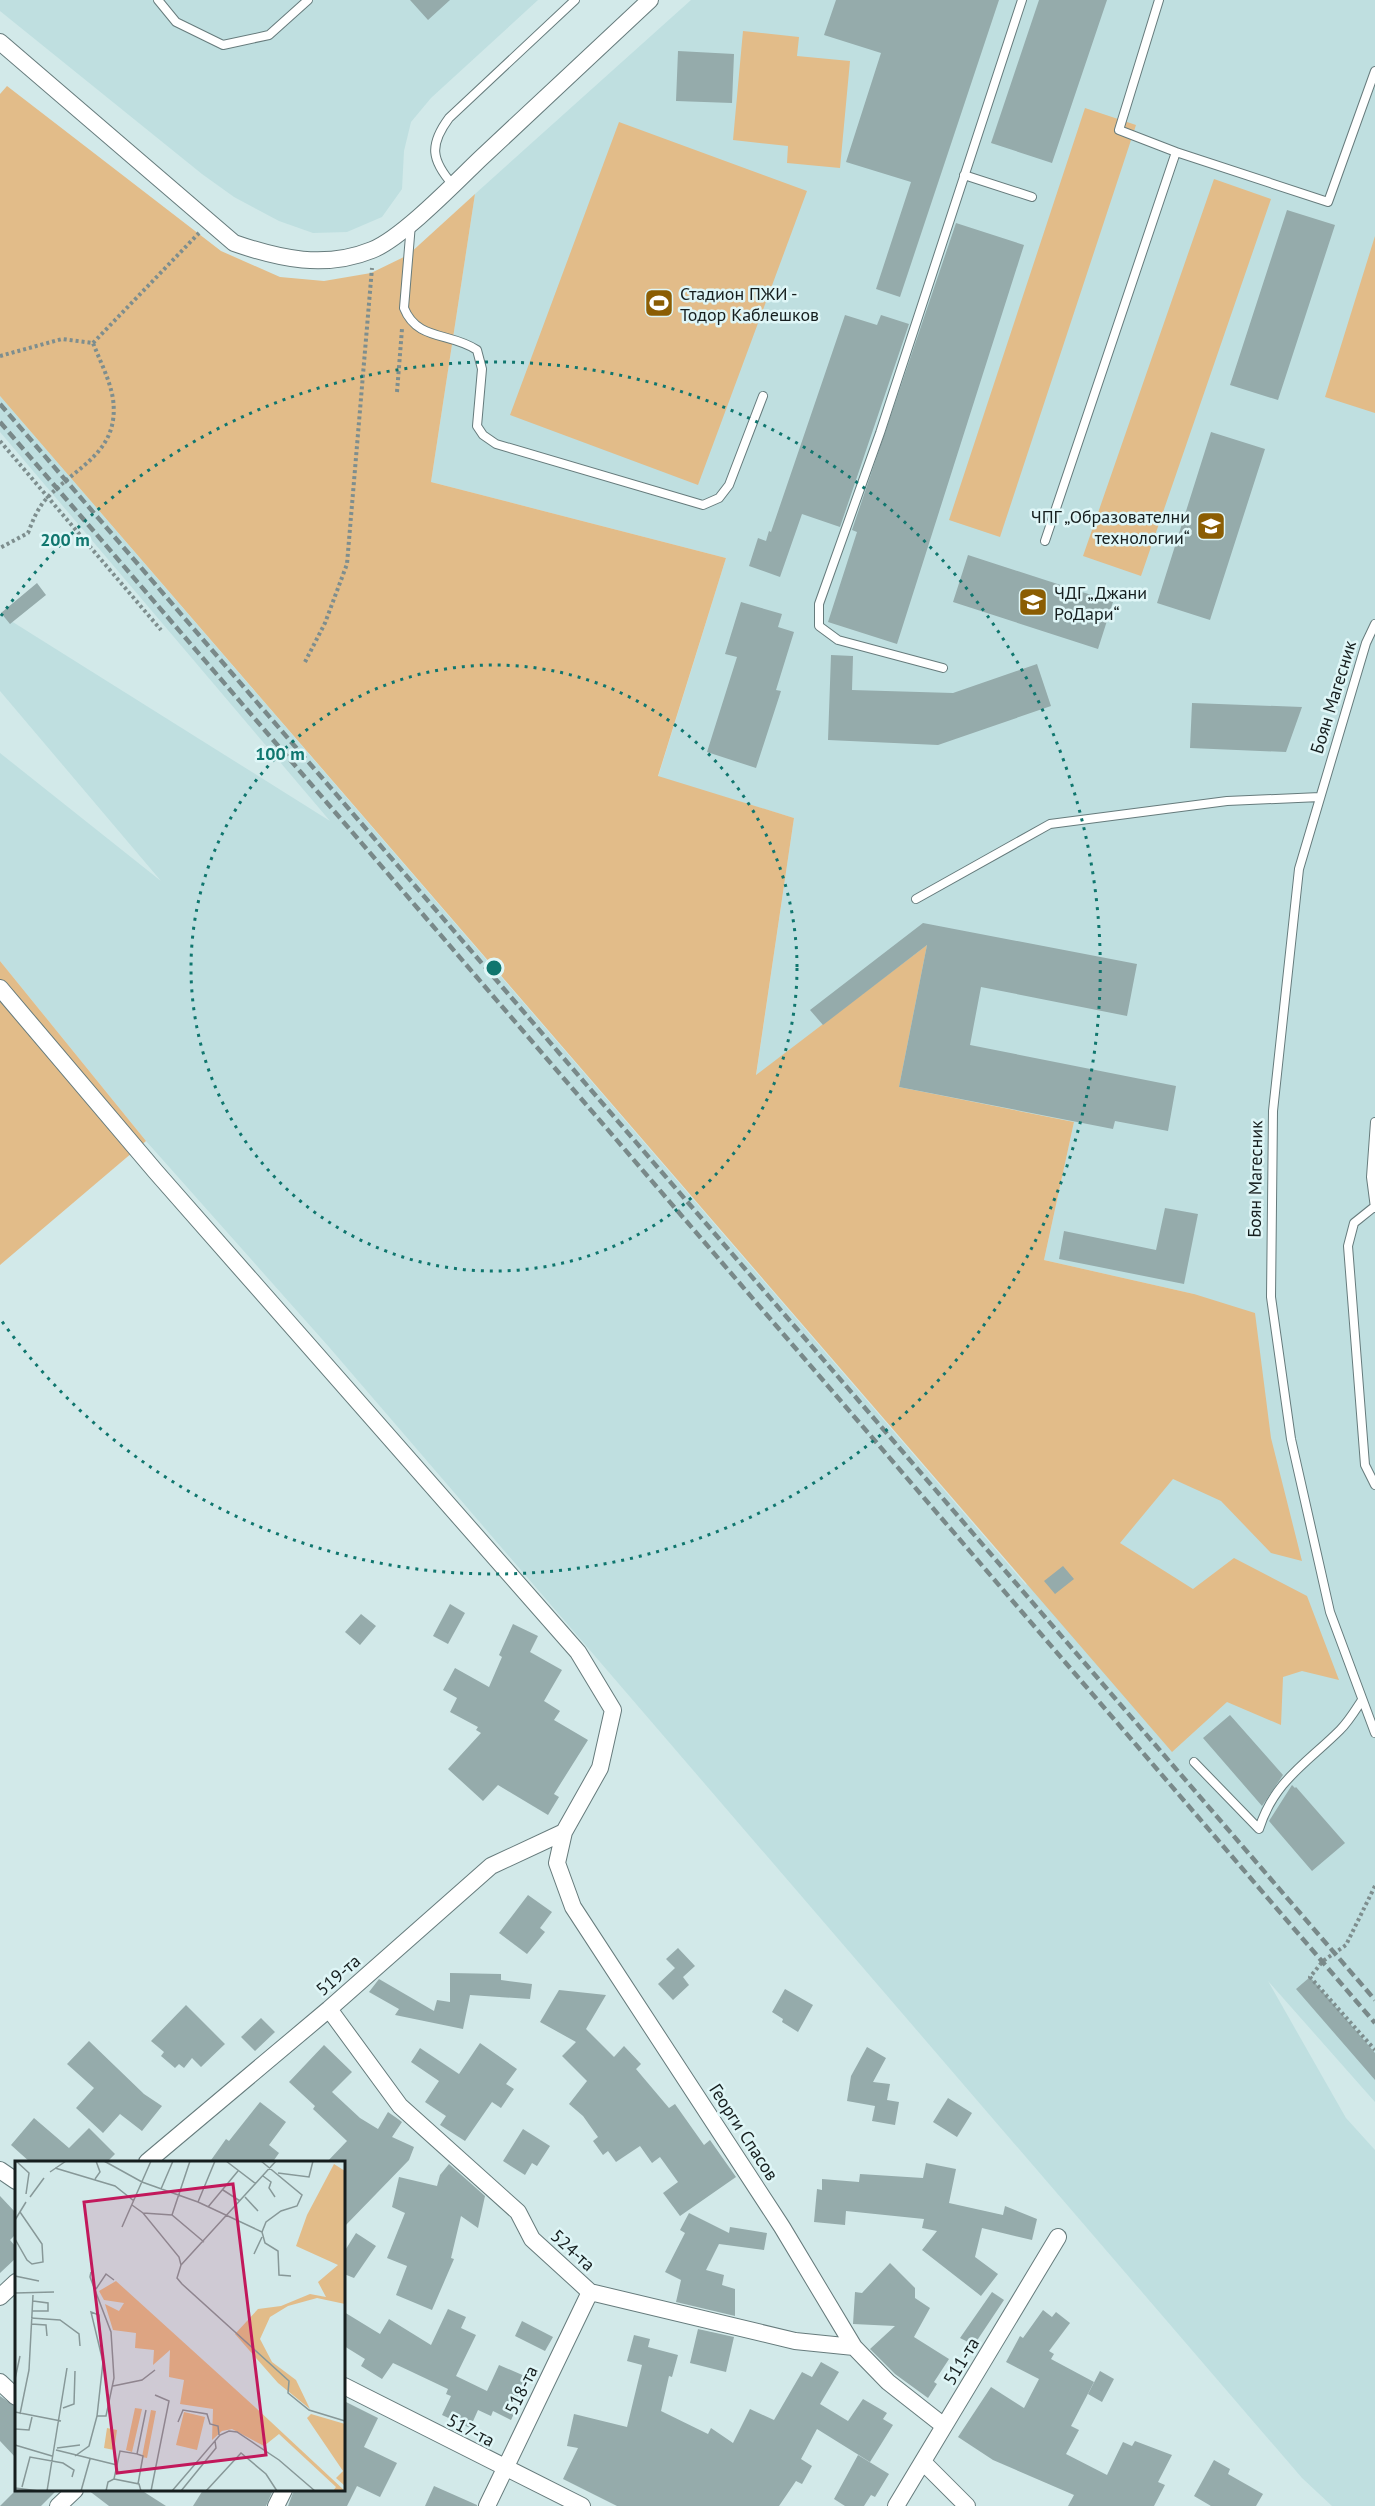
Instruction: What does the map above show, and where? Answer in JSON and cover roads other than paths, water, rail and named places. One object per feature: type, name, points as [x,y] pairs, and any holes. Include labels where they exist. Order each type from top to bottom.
[{"type":"street","points":[[0,42],[234,243],[271,256],[308,262],[341,259],[374,250],[412,221],[650,0]]},
{"type":"street","name":"Георги Спасов","points":[[0,988],[156,1172],[578,1652],[614,1710],[600,1768],[564,1832],[557,1863],[573,1907],[783,2227],[854,2347],[888,2382],[944,2426]]},
{"type":"street","name":"519-та","points":[[149,2161],[329,2009],[491,1866],[564,1832]]},
{"type":"street","name":"524-та","points":[[329,2009],[400,2106],[518,2212],[532,2239],[590,2292],[795,2341],[854,2347]]},
{"type":"street","points":[[0,2170],[15,2180]]},
{"type":"street","name":"511-та","points":[[896,2506],[1058,2237]]},
{"type":"street","points":[[0,2297],[15,2283]]},
{"type":"street","name":"518-та","points":[[487,2506],[590,2292]]},
{"type":"street","points":[[0,2382],[15,2396]]},
{"type":"street","name":"517-та","points":[[345,2387],[582,2506]]},
{"type":"street","points":[[923,2462],[967,2506]]},
{"type":"street","points":[[58,2506],[74,2491]]},
{"type":"street","points":[[276,2506],[284,2491]]},
{"type":"lane","points":[[158,0],[176,22],[223,45],[269,35],[308,0]]},
{"type":"lane","points":[[453,185],[440,171],[434,152],[439,131],[449,118],[575,0]]},
{"type":"lane","points":[[943,668],[838,640],[819,626],[819,603],[880,433],[1022,0]]},
{"type":"lane","points":[[1159,0],[1119,130],[1176,152],[1328,202],[1374,77]]},
{"type":"lane","points":[[1045,541],[1176,152]]},
{"type":"lane","points":[[964,175],[1032,197]]},
{"type":"lane","points":[[412,221],[404,308],[409,320],[422,331],[463,341],[477,350],[482,369],[477,426],[483,435],[496,444],[703,505],[718,498],[729,485],[763,396]]},
{"type":"lane","name":"Боян Магесник","points":[[1375,624],[1366,643],[1299,869],[1273,1111],[1271,1297],[1291,1439],[1327,1600],[1375,1733]]},
{"type":"lane","points":[[916,899],[1050,824],[1227,801],[1320,797]]},
{"type":"lane","points":[[1375,1122],[1371,1177],[1375,1208],[1354,1223],[1348,1246],[1365,1466],[1375,1485]]},
{"type":"lane","points":[[1194,1762],[1258,1828],[1266,1805],[1299,1765],[1342,1728],[1362,1700]]},
{"type":"railway","points":[[0,404],[1375,2000]]},
{"type":"railway","points":[[0,422],[1375,2023]]},
{"type":"place","name":"Стадион ПЖИ - Тодор Каблешков","points":[[659,303]]},
{"type":"place","name":"ЧПГ „Образователни технологии“","points":[[1211,526]]},
{"type":"place","name":"ЧДГ „Джани РоДари“","points":[[1033,602]]}]
